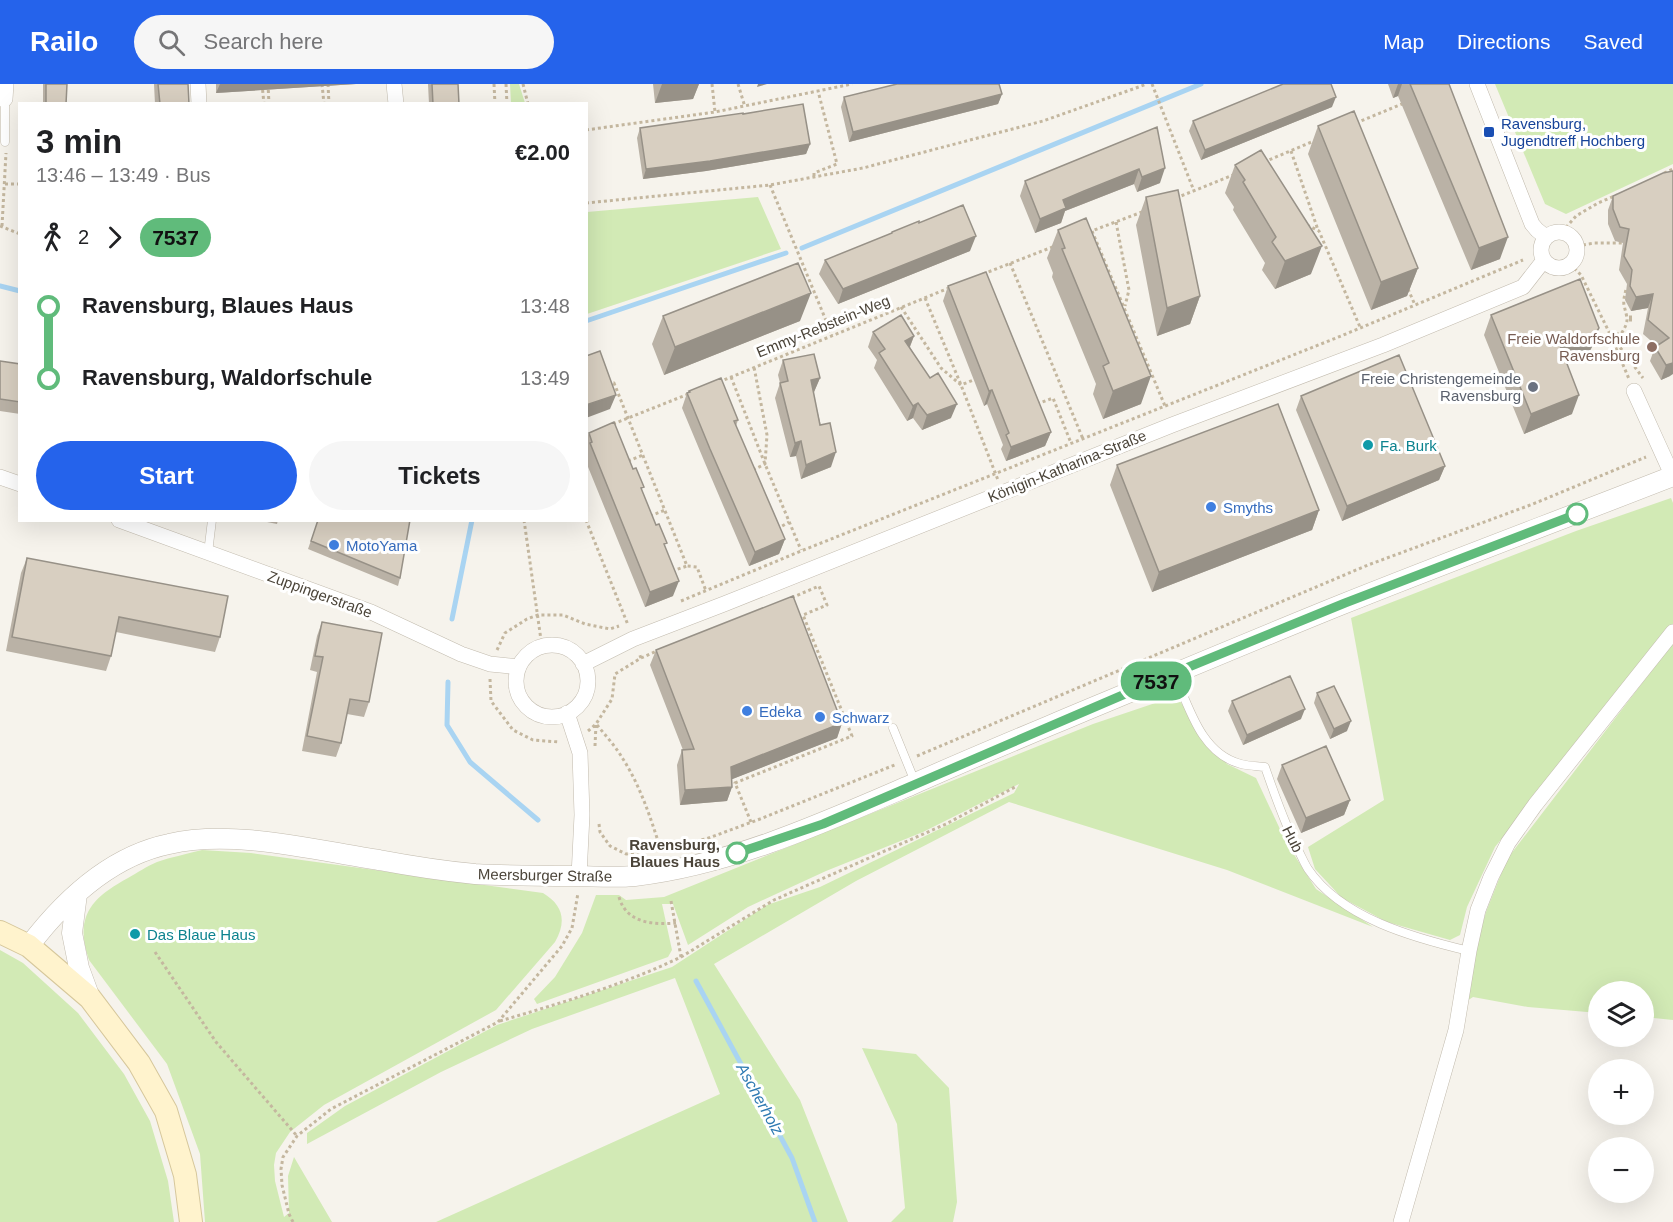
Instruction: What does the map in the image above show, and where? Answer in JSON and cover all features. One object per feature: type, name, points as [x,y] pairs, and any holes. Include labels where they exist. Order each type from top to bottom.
[{"type":"main road","points":[[0,932],[29,946],[90,998],[140,1063],[166,1111],[185,1174],[191,1222]]},
{"type":"street","points":[[198,84],[199,102]]},
{"type":"street","points":[[394,84],[396,102]]},
{"type":"street","points":[[1477,84],[1532,224],[1546,237]]},
{"type":"street","points":[[1562,232],[1572,237],[1577,246],[1576,256],[1570,264],[1559,268],[1548,265],[1538,258],[1542,242],[1546,237],[1562,232]]},
{"type":"street","name":"Königin-Katharina-Straße","points":[[583,664],[633,639],[1172,425],[1383,345],[1523,287],[1538,258]]},
{"type":"street","name":"Meersburger Straße","points":[[29,946],[47,922],[110,867],[140,852],[169,843],[209,839],[256,841],[444,871],[527,876],[631,876],[684,868],[823,824],[1174,673],[1345,603],[1673,476],[1634,391]]},
{"type":"street","points":[[0,477],[18,483]]},
{"type":"street","name":"Zuppingerstraße","points":[[123,522],[371,612],[461,654],[490,664],[519,667]]},
{"type":"street","points":[[1401,1222],[1456,1030],[1468,951],[1478,910],[1491,877],[1508,843],[1535,805],[1673,632]]},
{"type":"street","points":[[558,646],[569,650],[578,656],[583,664],[588,676],[584,698],[567,714],[557,717],[535,713],[520,697],[516,686],[519,667],[527,655],[542,647],[558,646]]},
{"type":"street","points":[[567,714],[580,753],[582,815],[579,876]]},
{"type":"street","points":[[77,894],[72,933],[79,968],[90,998]]},
{"type":"lane","points":[[4,94],[5,142]]},
{"type":"lane","points":[[207,553],[212,522]]},
{"type":"lane","name":"Hub","points":[[1174,673],[1202,735],[1219,754],[1240,764],[1265,767],[1283,819],[1308,869],[1328,893],[1395,929],[1431,942],[1468,951]]},
{"type":"lane","points":[[893,728],[915,783]]},
{"type":"path","points":[[262,84],[264,102]]},
{"type":"path","points":[[268,84],[269,102]]},
{"type":"path","points":[[322,84],[324,102]]},
{"type":"path","points":[[328,84],[329,102]]},
{"type":"path","points":[[494,84],[495,102]]},
{"type":"path","points":[[506,84],[507,102]]},
{"type":"path","points":[[523,84],[528,102]]},
{"type":"path","points":[[712,84],[715,112]]},
{"type":"path","points":[[738,84],[745,107]]},
{"type":"path","points":[[588,130],[745,107],[852,84]]},
{"type":"path","points":[[588,203],[770,185],[863,168],[1043,121],[1146,84]]},
{"type":"path","points":[[1152,84],[1194,191]]},
{"type":"path","points":[[814,176],[814,173],[837,164],[818,91]]},
{"type":"path","points":[[1351,125],[1406,102]]},
{"type":"path","points":[[1256,165],[1321,138]]},
{"type":"path","points":[[5,142],[5,184],[1,226],[18,233]]},
{"type":"path","points":[[1291,151],[1319,231],[1360,327]]},
{"type":"path","points":[[1664,174],[1673,169]]},
{"type":"path","points":[[1175,199],[1235,174]]},
{"type":"path","points":[[5,184],[18,184]]},
{"type":"path","points":[[770,185],[832,335]]},
{"type":"path","points":[[1562,232],[1576,216],[1626,190]]},
{"type":"path","points":[[1082,235],[1146,210]]},
{"type":"path","points":[[1116,222],[1129,290],[1125,308]]},
{"type":"path","points":[[1304,223],[1319,231]]},
{"type":"path","points":[[1092,231],[1172,425]]},
{"type":"path","points":[[980,276],[1061,243]]},
{"type":"path","points":[[1577,246],[1594,243],[1623,243]]},
{"type":"path","points":[[674,604],[801,550],[1538,258]]},
{"type":"path","points":[[1010,263],[1091,457]]},
{"type":"path","points":[[1570,264],[1581,275],[1610,334],[1634,391]]},
{"type":"path","points":[[1406,282],[1415,305]]},
{"type":"path","name":"Emmy-Rebstein-Weg","points":[[711,385],[951,288]]},
{"type":"path","points":[[1610,334],[1621,334],[1629,319],[1623,302],[1626,290]]},
{"type":"path","points":[[925,298],[1002,492]]},
{"type":"path","points":[[901,307],[941,368],[961,385]]},
{"type":"path","points":[[754,367],[767,435],[765,464]]},
{"type":"path","points":[[731,377],[809,570]]},
{"type":"path","points":[[961,385],[981,377]]},
{"type":"path","points":[[606,386],[614,383],[687,566]]},
{"type":"path","points":[[607,426],[700,389]]},
{"type":"path","points":[[1033,394],[1037,405],[1053,398],[1071,443]]},
{"type":"path","points":[[735,406],[741,402]]},
{"type":"path","points":[[597,815],[600,832],[610,846],[626,854],[706,839],[946,744],[1368,565],[1533,504],[1661,451]]},
{"type":"path","points":[[624,463],[643,455]]},
{"type":"path","points":[[753,470],[765,464]]},
{"type":"path","points":[[646,518],[665,510]]},
{"type":"path","points":[[524,522],[542,647]]},
{"type":"path","points":[[587,522],[641,658]]},
{"type":"path","points":[[777,529],[789,522]]},
{"type":"path","points":[[669,573],[687,566],[697,567],[706,591]]},
{"type":"path","points":[[751,822],[735,783],[852,736],[803,615],[827,605],[819,586],[788,599]]},
{"type":"path","points":[[632,622],[610,629],[585,624],[563,615],[538,615],[527,619],[505,633],[490,664],[491,701],[513,730],[534,740],[558,742],[576,737],[596,724],[612,699],[615,674],[641,658],[662,650]]},
{"type":"path","points":[[596,724],[596,752]]},
{"type":"path","points":[[596,724],[623,758],[647,808],[658,841]]},
{"type":"path","points":[[293,1222],[282,1185],[283,1157],[297,1136],[331,1109],[498,1022],[577,998],[650,972],[681,957],[774,900],[946,824],[1015,787]]},
{"type":"path","points":[[498,1022],[562,946],[572,928],[579,876]]},
{"type":"path","points":[[619,897],[628,912],[637,920],[651,923],[676,923]]},
{"type":"path","points":[[671,901],[681,957]]},
{"type":"path","points":[[155,952],[216,1042],[297,1136]]},
{"type":"green space","points":[[510,84],[519,84],[525,102],[511,102]]},
{"type":"green space","points":[[1495,84],[1673,84],[1673,164],[1566,214],[1545,204]]},
{"type":"green space","points":[[758,197],[781,249],[588,314],[588,212]]},
{"type":"green space","points":[[1671,498],[1673,503],[1673,626],[1495,847],[1467,907],[1460,935],[1450,940],[1387,922],[1342,898],[1315,869],[1308,847],[1384,800],[1351,618],[1576,531]]},
{"type":"green space","points":[[1673,643],[1673,1020],[1654,1018],[1654,981],[1588,981],[1588,1012],[1528,1007],[1473,997],[1467,1001],[1475,950],[1486,912],[1507,859]]},
{"type":"green space","points":[[1176,696],[1227,764],[1256,778],[1286,842],[1316,889],[1373,927],[1227,870],[1009,802],[856,881],[714,964],[800,1100],[848,1222],[436,1222],[720,1094],[675,978],[532,1029],[441,1072],[307,1144],[307,1133],[345,1106],[497,1025],[672,967],[767,905],[820,887],[1014,793],[1019,784],[923,832],[826,871],[748,907],[688,945],[673,904],[662,904],[672,950],[668,957],[537,1004],[534,999],[555,977],[582,933],[596,895],[619,895],[626,900],[664,897],[1093,724]]},
{"type":"green space","points":[[202,850],[251,853],[543,893],[559,908],[562,920],[555,942],[496,1010],[324,1105],[290,1132],[276,1153],[274,1165],[275,1181],[284,1217],[289,1213],[288,1176],[294,1157],[332,1222],[205,1222],[200,1154],[167,1064],[89,960],[85,945],[85,920],[95,901],[104,893],[153,864]]},
{"type":"green space","points":[[0,950],[23,963],[78,1013],[124,1074],[150,1121],[168,1181],[174,1222],[0,1222]]},
{"type":"green space","points":[[862,1048],[916,1054],[949,1088],[957,1202],[953,1222],[891,1222],[905,1208],[897,1124]]},
{"type":"building","points":[[46,84],[67,84],[66,102],[46,102]]},
{"type":"building","points":[[158,84],[188,84],[189,102],[160,102]]},
{"type":"building","points":[[432,84],[458,84],[459,102],[433,102]]},
{"type":"building","points":[[897,84],[999,84],[1002,94],[853,132],[844,97]]},
{"type":"building","points":[[1283,84],[1331,84],[1336,97],[1205,150],[1193,121]]},
{"type":"building","points":[[1410,84],[1449,84],[1508,237],[1479,248]]},
{"type":"building","points":[[803,104],[810,144],[646,169],[640,128]]},
{"type":"building","points":[[1354,111],[1418,268],[1381,282],[1318,126]]},
{"type":"building","points":[[1157,127],[1165,168],[1142,177],[1139,169],[1084,191],[1063,200],[1066,208],[1040,219],[1025,181]]},
{"type":"building","points":[[1261,150],[1322,246],[1285,261],[1272,242],[1276,237],[1235,165]]},
{"type":"building","points":[[1673,171],[1673,363],[1666,365],[1655,347],[1669,338],[1648,320],[1653,294],[1636,297],[1630,286],[1632,270],[1624,256],[1629,229],[1620,227],[1613,209],[1613,196],[1663,173]]},
{"type":"building","points":[[1178,190],[1200,296],[1167,308],[1146,197]]},
{"type":"building","points":[[963,205],[976,236],[843,289],[825,260],[919,221],[919,223]]},
{"type":"building","points":[[1086,218],[1151,376],[1113,391],[1103,366],[1109,363],[1062,249],[1065,248],[1058,230]]},
{"type":"building","points":[[798,263],[811,293],[675,347],[663,316]]},
{"type":"building","points":[[986,272],[1051,432],[1011,447],[1006,435],[1009,433],[992,390],[989,391],[948,286]]},
{"type":"building","name":"Freie Christengemeinde Ravensburg","points":[[1580,279],[1599,328],[1589,337],[1559,343],[1579,395],[1531,414],[1491,315]]},
{"type":"building","points":[[901,315],[914,336],[905,341],[930,378],[938,373],[957,404],[927,415],[918,403],[913,406],[879,353],[885,349],[873,332]]},
{"type":"building","points":[[600,351],[616,395],[588,404],[588,355]]},
{"type":"building","points":[[814,354],[820,378],[811,380],[820,425],[830,423],[836,452],[806,465],[801,441],[795,443],[780,383],[788,381],[783,360]]},
{"type":"building","name":"Fa. Burk","points":[[1399,355],[1445,466],[1347,506],[1301,396]]},
{"type":"building","points":[[0,361],[18,364],[18,402],[0,399]]},
{"type":"building","points":[[721,378],[738,420],[734,421],[785,539],[755,552],[687,393]]},
{"type":"building","name":"Smyths","points":[[1278,404],[1319,510],[1159,572],[1117,465]]},
{"type":"building","points":[[614,422],[633,469],[636,468],[644,487],[641,488],[656,525],[659,524],[667,543],[664,544],[679,581],[650,592],[590,443],[592,442],[589,433]]},
{"type":"building","points":[[317,522],[410,522],[400,578],[311,541]]},
{"type":"building","points":[[27,558],[228,596],[220,637],[119,617],[111,656],[12,637]]},
{"type":"building","name":"Edeka","points":[[793,596],[842,723],[731,767],[732,787],[685,790],[682,750],[694,749],[656,650]]},
{"type":"building","points":[[322,622],[382,633],[369,702],[350,699],[341,743],[307,736],[323,657],[315,656]]},
{"type":"building","points":[[1290,676],[1305,709],[1247,735],[1232,701]]},
{"type":"building","points":[[1334,686],[1351,721],[1334,729],[1317,693]]},
{"type":"building","points":[[1326,746],[1350,800],[1306,818],[1282,765]]},
{"type":"waterway","points":[[802,248],[1201,84]]},
{"type":"waterway","points":[[588,320],[786,253]]},
{"type":"waterway","name":"Ascherholz","points":[[0,286],[18,290]]},
{"type":"waterway","name":"Ascherholz","points":[[452,619],[472,522]]},
{"type":"waterway","name":"Ascherholz","points":[[448,682],[447,725],[470,762],[538,820]]},
{"type":"waterway","name":"Ascherholz","points":[[696,981],[792,1158],[815,1222]]},
{"type":"bus line","name":"7537","points":[[737,853],[823,824],[1174,673],[1345,603],[1577,514]]},
{"type":"place","name":"Ravensburg, Jugendtreff Hochberg","points":[[1489,132]]},
{"type":"place","name":"Freie Waldorfschule Ravensburg","points":[[1652,347]]},
{"type":"place","name":"Freie Christengemeinde Ravensburg","points":[[1533,387]]},
{"type":"place","name":"Fa. Burk","points":[[1368,445]]},
{"type":"place","name":"Smyths","points":[[1211,507]]},
{"type":"place","name":"MotoYama","points":[[334,545]]},
{"type":"place","name":"Edeka","points":[[747,711]]},
{"type":"place","name":"Schwarz","points":[[820,717]]},
{"type":"place","name":"Ravensburg, Blaues Haus","points":[[737,853]]},
{"type":"place","name":"Das Blaue Haus","points":[[135,934]]}]
